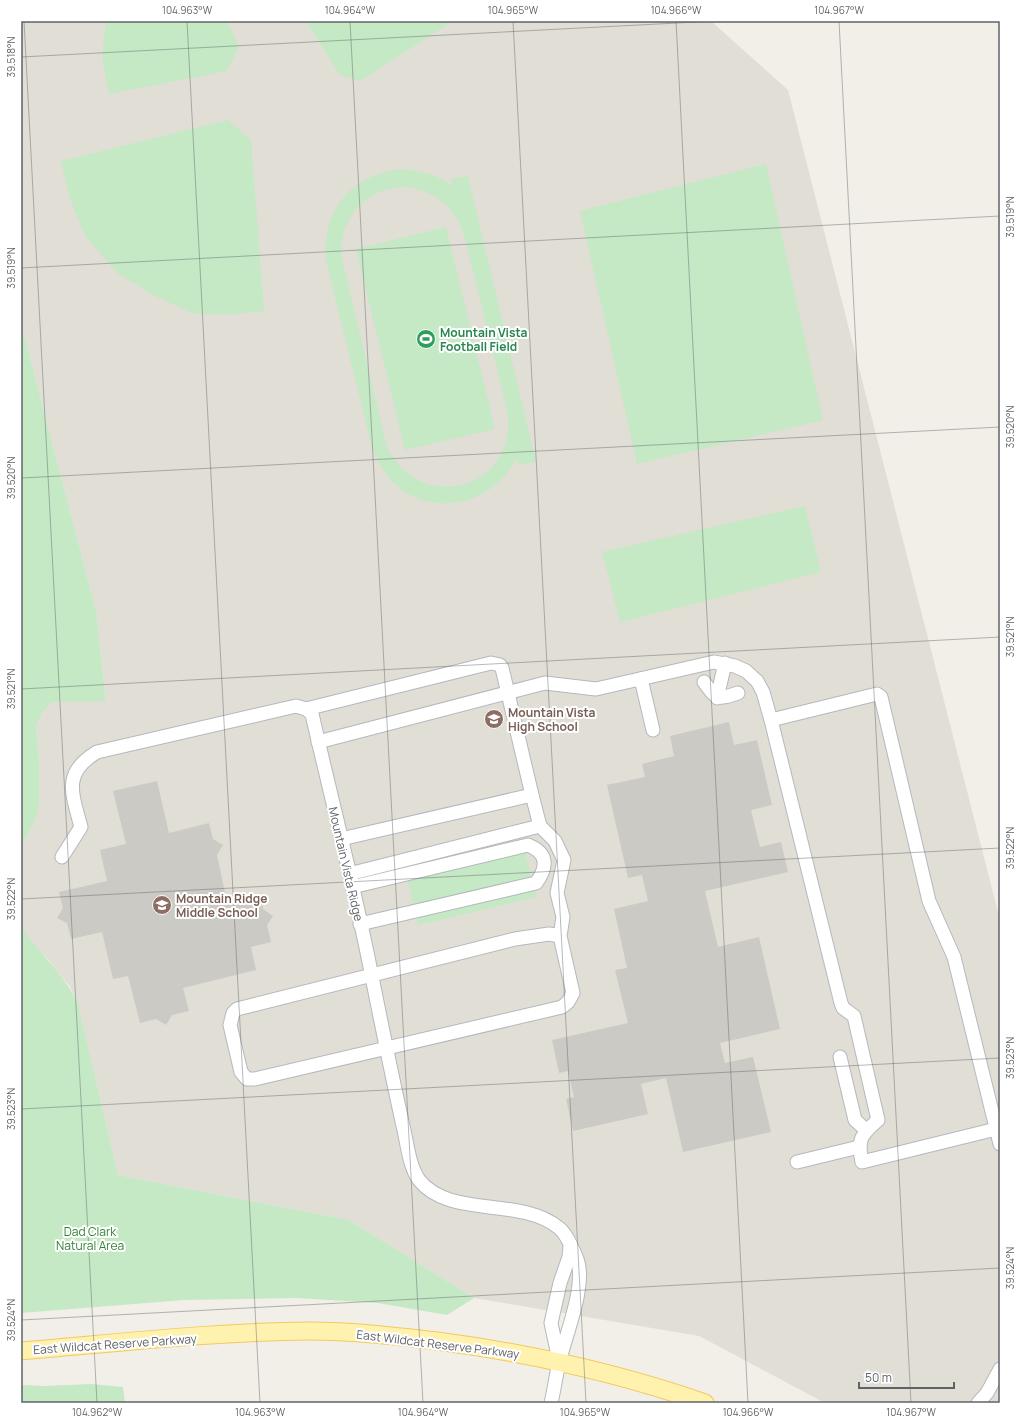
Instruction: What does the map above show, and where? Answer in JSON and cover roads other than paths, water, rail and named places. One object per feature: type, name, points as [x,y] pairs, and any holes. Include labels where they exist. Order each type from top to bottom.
[{"type":"main road","name":"East Wildcat Reserve Parkway","points":[[21,1351],[260,1333],[357,1333],[468,1345],[559,1362],[608,1372],[705,1403]]},
{"type":"street","points":[[318,742],[544,683],[596,689],[714,662],[725,663],[746,671],[757,681],[763,692],[841,1003],[843,1008],[854,1016],[878,1120],[866,1130],[861,1138],[859,1147],[862,1162],[996,1129]]},
{"type":"street","points":[[62,857],[81,827],[72,791],[72,780],[81,763],[98,752],[284,708],[296,706],[306,709],[491,663],[500,664],[540,826],[555,841],[564,860],[557,892],[563,917],[560,936],[573,993],[568,1002],[562,1007],[386,1049],[247,1079],[241,1072],[230,1025],[233,1013],[237,1009],[515,939],[549,934],[560,936]]},
{"type":"street","points":[[717,698],[725,663]]},
{"type":"street","points":[[641,679],[653,730]]},
{"type":"street","points":[[704,682],[717,698],[720,699],[738,693]]},
{"type":"street","points":[[771,720],[872,695],[877,694],[881,697],[929,901],[954,956],[1000,1144]]},
{"type":"street","name":"Mountain Vista Ridge","points":[[306,709],[312,714],[372,975],[386,1049],[411,1161],[418,1179],[430,1191],[446,1199],[483,1207],[512,1208],[540,1216],[560,1228],[566,1235],[580,1269],[578,1289],[559,1362],[551,1403]]},
{"type":"street","points":[[341,839],[532,794]]},
{"type":"street","points":[[349,874],[540,826]]},
{"type":"street","points":[[352,887],[528,845],[538,849],[544,859],[543,873],[536,883],[360,924]]},
{"type":"street","points":[[840,1057],[855,1120],[866,1130]]},
{"type":"street","points":[[797,1162],[859,1147]]},
{"type":"street","points":[[559,1362],[551,1324],[560,1283],[569,1257],[570,1246]]},
{"type":"street","points":[[978,1403],[986,1398],[1000,1369]]},
{"type":"place","name":"Mountain Vista Football Field","points":[[426,339]]},
{"type":"place","name":"Mountain Vista High School","points":[[494,719]]},
{"type":"place","name":"Mountain Ridge Middle School","points":[[162,905]]},
{"type":"park label","name":"Dad Clark Natural Area","points":[[90,1238]]}]
